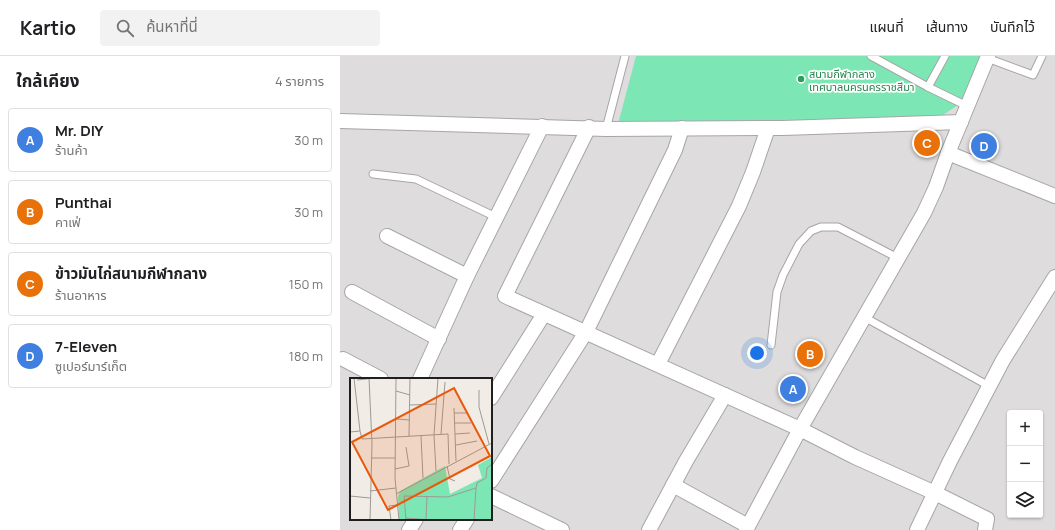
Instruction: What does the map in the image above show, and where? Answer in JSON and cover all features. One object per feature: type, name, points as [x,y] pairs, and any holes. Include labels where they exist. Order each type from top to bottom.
[{"type":"street","points":[[673,485],[747,528],[800,429],[924,213],[936,187],[948,153],[987,57]]},
{"type":"street","points":[[340,121],[606,128],[768,128],[961,122]]},
{"type":"street","points":[[420,378],[467,276],[542,126]]},
{"type":"street","points":[[589,127],[505,296],[800,429],[855,457],[935,493],[988,519],[985,530]]},
{"type":"street","points":[[492,479],[586,332],[675,150],[682,128]]},
{"type":"street","points":[[658,364],[739,206],[754,172],[768,128]]},
{"type":"street","points":[[948,153],[1055,196]]},
{"type":"street","points":[[387,236],[467,276]]},
{"type":"street","points":[[918,530],[950,461],[989,386],[1055,277]]},
{"type":"street","points":[[352,292],[439,339]]},
{"type":"street","points":[[492,396],[544,314]]},
{"type":"street","points":[[343,359],[379,378]]},
{"type":"street","points":[[649,530],[725,395]]},
{"type":"street","points":[[492,496],[562,530]]},
{"type":"street","points":[[409,530],[415,520]]},
{"type":"street","points":[[460,530],[466,520]]},
{"type":"lane","points":[[606,128],[625,56]]},
{"type":"lane","points":[[871,56],[967,106]]},
{"type":"lane","points":[[928,87],[945,56]]},
{"type":"lane","points":[[987,57],[1033,75],[1042,56]]},
{"type":"lane","points":[[373,174],[416,179],[496,217]]},
{"type":"lane","points":[[771,345],[777,292],[782,275],[799,244],[811,231],[821,227],[838,227],[898,258]]},
{"type":"lane","points":[[864,317],[989,386]]},
{"type":"shaded area","points":[[340,56],[1055,56],[1055,530],[340,530]]},
{"type":"green space","name":"สนามกีฬากลาง เทศบาลนครนครราชสีมา","points":[[636,56],[984,56],[961,103],[931,123],[617,128]]},
{"type":"place","name":"สนามกีฬากลาง เทศบาลนครนครราชสีมา","points":[[801,79]]},
{"type":"place","name":"ข้าวมันไก่สนามกีฬากลาง","points":[[927,143]]},
{"type":"place","name":"7-Eleven","points":[[984,146]]},
{"type":"place","name":"Punthai","points":[[810,354]]},
{"type":"place","name":"Mr. DIY","points":[[793,389]]}]
